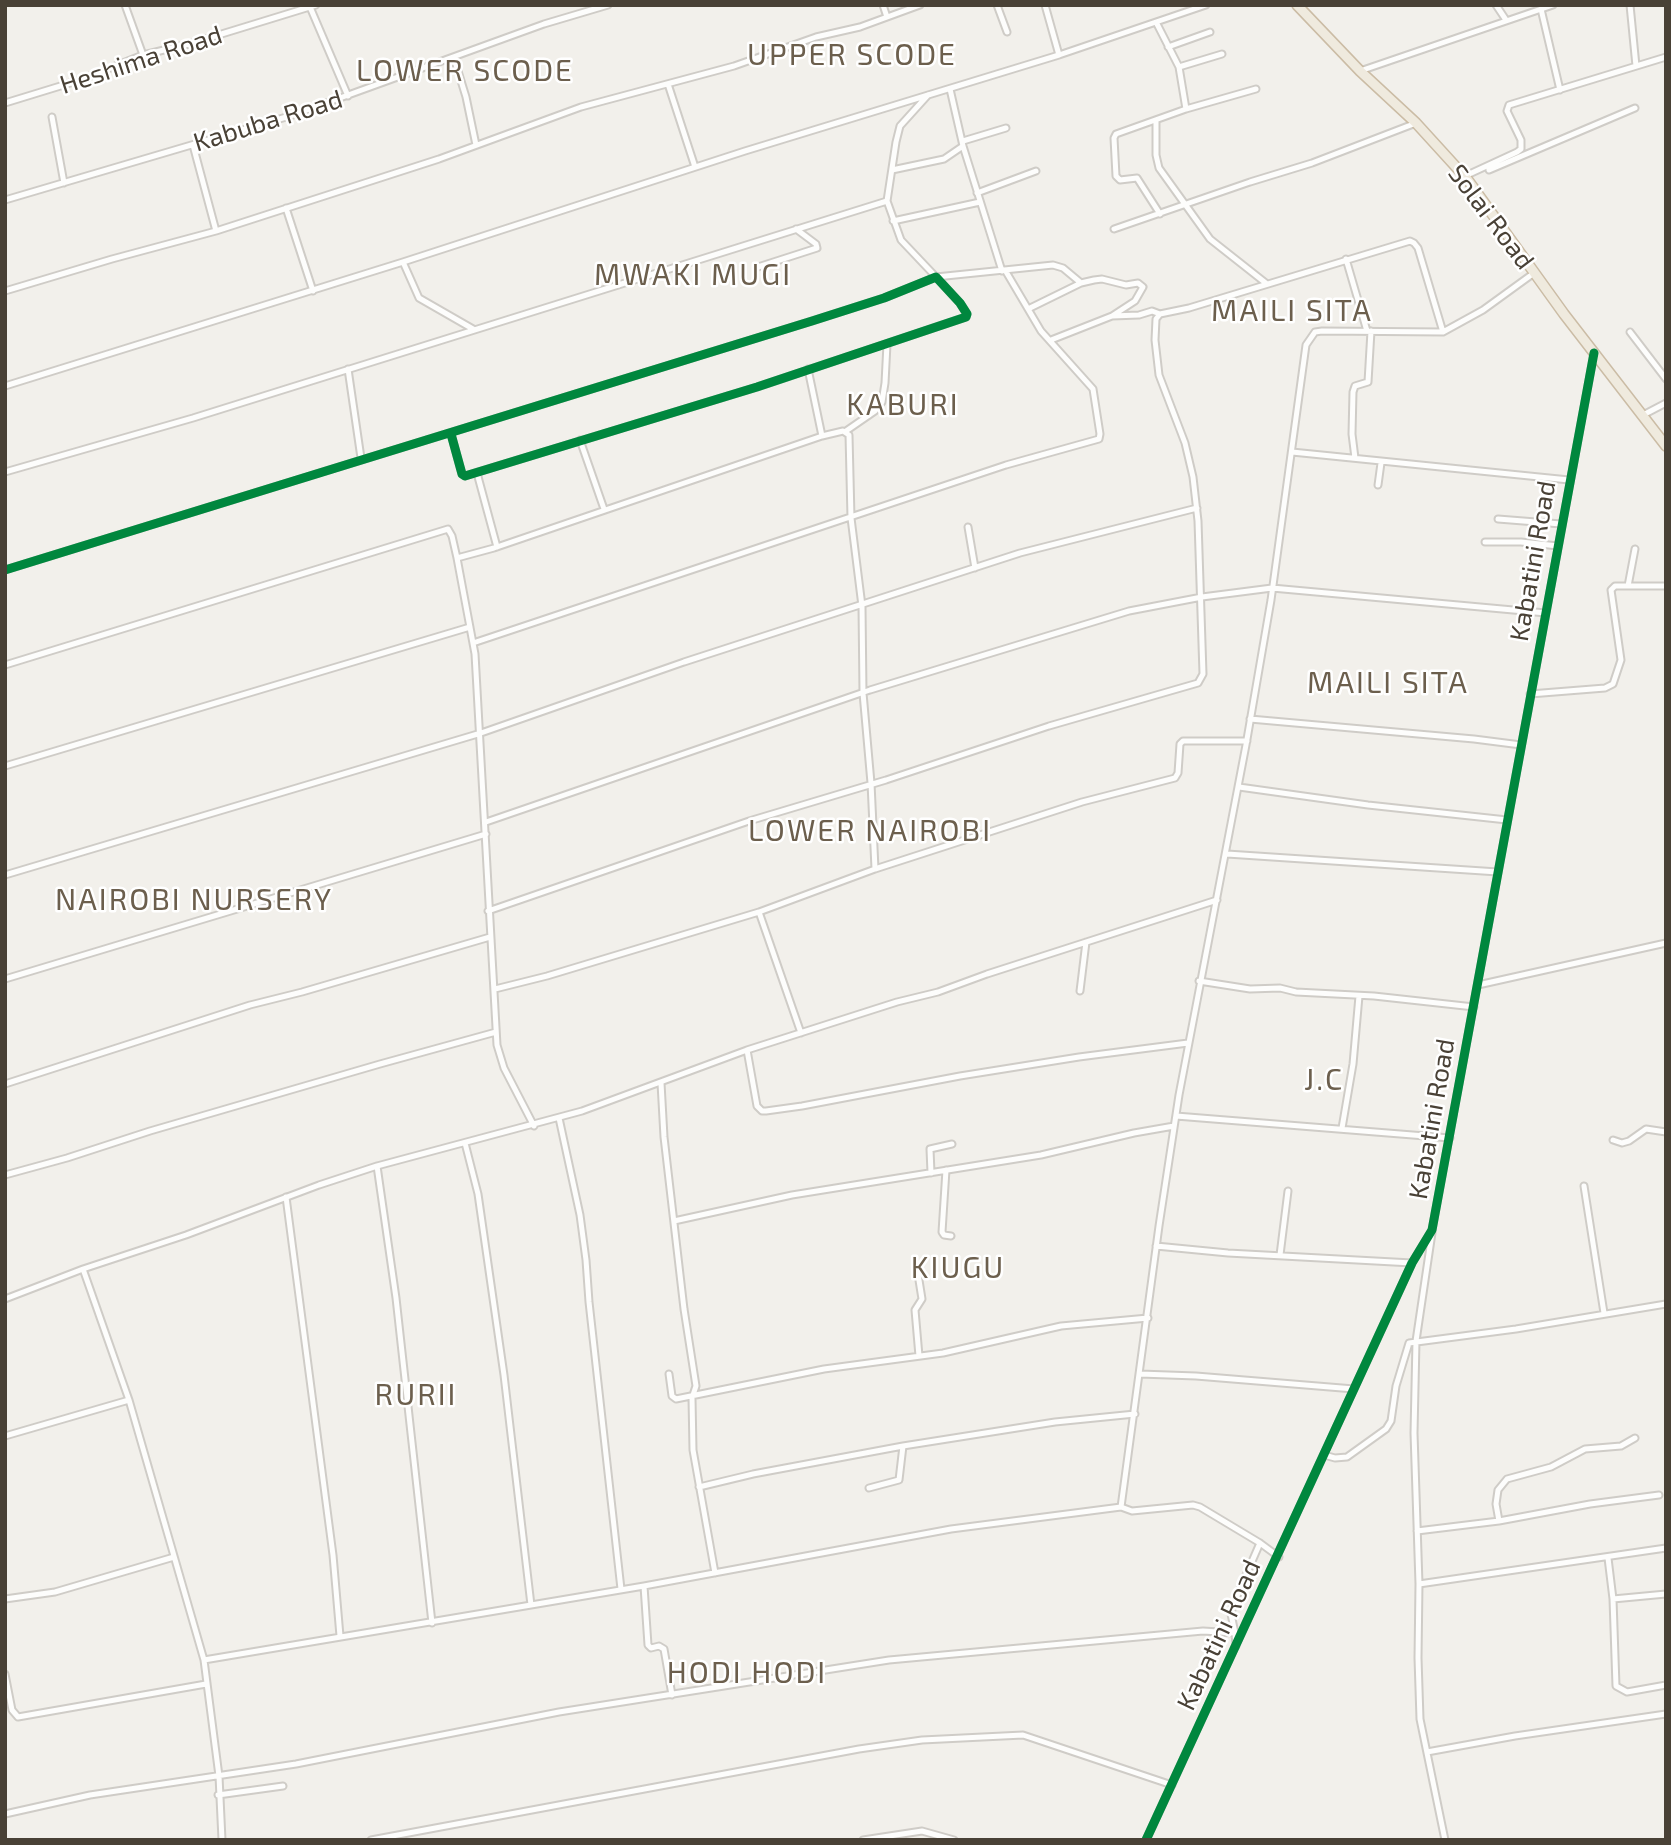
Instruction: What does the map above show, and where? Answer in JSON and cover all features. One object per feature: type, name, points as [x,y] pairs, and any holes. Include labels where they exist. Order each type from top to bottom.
[{"type":"highway","name":"Solai Road","points":[[1297,5],[1360,71],[1416,123],[1465,178],[1666,446]]},
{"type":"street","points":[[125,5],[142,55]]},
{"type":"street","name":"Kabuba Road","points":[[5,200],[348,96],[544,24],[608,5]]},
{"type":"street","points":[[883,5],[887,17]]},
{"type":"street","points":[[5,292],[216,231],[439,159],[581,107],[747,62],[816,37],[860,27],[920,5]]},
{"type":"street","points":[[997,5],[1007,32]]},
{"type":"street","points":[[1045,5],[1059,55]]},
{"type":"street","points":[[5,386],[930,93],[1059,55],[1206,5]]},
{"type":"street","points":[[1496,5],[1506,20]]},
{"type":"street","points":[[1360,71],[1553,5]]},
{"type":"street","points":[[1630,5],[1636,66]]},
{"type":"street","points":[[313,6],[348,96]]},
{"type":"street","name":"Heshima Road","points":[[5,103],[80,80],[142,55],[189,44],[313,6]]},
{"type":"street","points":[[1541,9],[1560,90]]},
{"type":"street","points":[[1156,22],[1178,68],[1186,109]]},
{"type":"street","points":[[1168,47],[1210,32]]},
{"type":"street","points":[[1178,68],[1223,54]]},
{"type":"street","points":[[1465,178],[1521,149],[1521,140],[1507,111],[1508,106],[1666,57]]},
{"type":"street","points":[[454,58],[476,145]]},
{"type":"street","points":[[668,84],[695,167]]},
{"type":"street","points":[[472,643],[1006,465],[1099,439],[1093,389],[1041,331],[1003,271],[977,193],[950,89]]},
{"type":"street","points":[[1160,214],[1137,178],[1118,179],[1114,143],[1116,134],[1186,109],[1255,89]]},
{"type":"street","points":[[451,434],[465,477],[887,344],[967,316],[960,303],[901,240],[887,201],[901,126],[930,93]]},
{"type":"street","points":[[1465,178],[1635,108]]},
{"type":"street","points":[[52,117],[64,183]]},
{"type":"street","points":[[1156,120],[1156,155],[1159,168],[1215,244],[1266,284]]},
{"type":"street","points":[[1114,229],[1250,181],[1312,163],[1416,123]]},
{"type":"street","points":[[892,170],[944,159],[963,143],[1006,128]]},
{"type":"street","points":[[192,145],[216,231]]},
{"type":"street","points":[[977,193],[1036,171]]},
{"type":"street","points":[[5,472],[193,418],[887,201]]},
{"type":"street","points":[[893,221],[980,202]]},
{"type":"street","points":[[286,208],[313,290]]},
{"type":"street","points":[[758,267],[817,248],[816,244],[796,229]]},
{"type":"street","points":[[488,911],[749,821],[1049,726],[1198,683],[1203,674],[1197,508],[1185,443],[1159,375],[1154,340],[1156,319],[1160,314],[1410,241],[1418,248],[1443,332]]},
{"type":"street","points":[[1346,259],[1369,331],[1368,382],[1355,386],[1353,392],[1352,434],[1355,458]]},
{"type":"street","points":[[403,262],[419,298],[474,330]]},
{"type":"street","points":[[5,570],[874,301],[936,277],[1056,265],[1081,283]]},
{"type":"street","points":[[1121,1507],[1174,1126],[1199,981],[1227,854],[1247,741],[1309,338],[1315,332],[1322,331],[1443,332],[1483,310],[1534,273]]},
{"type":"street","points":[[1028,309],[1081,283],[1102,279],[1126,285],[1138,283],[1143,287],[1141,293],[1124,313]]},
{"type":"street","points":[[1051,340],[1124,313],[1152,311],[1160,314]]},
{"type":"street","points":[[1630,332],[1666,379]]},
{"type":"street","points":[[457,558],[497,547],[822,436],[846,431],[875,411],[882,401],[887,344]]},
{"type":"street","name":"Kabatini Road","points":[[1146,1840],[1279,1557],[1412,1263],[1432,1230],[1594,353]]},
{"type":"street","points":[[348,369],[362,458]]},
{"type":"street","points":[[807,369],[822,436]]},
{"type":"street","points":[[1643,415],[1666,403]]},
{"type":"street","points":[[846,431],[849,435],[851,518],[862,606],[863,693],[872,783],[875,869]]},
{"type":"street","points":[[580,440],[604,509]]},
{"type":"street","points":[[1292,452],[1569,481]]},
{"type":"street","points":[[1378,485],[1381,463]]},
{"type":"street","points":[[477,473],[497,547]]},
{"type":"street","points":[[5,875],[481,733],[684,662],[1020,553],[1197,508]]},
{"type":"street","points":[[1498,519],[1561,524]]},
{"type":"street","points":[[968,527],[975,568]]},
{"type":"street","points":[[5,665],[443,529],[450,531],[470,627],[481,733],[496,1032],[500,1057],[534,1126]]},
{"type":"street","points":[[1485,542],[1558,546]]},
{"type":"street","points":[[1628,586],[1635,549]]},
{"type":"street","points":[[1530,694],[1605,688],[1613,684],[1621,660],[1611,590],[1615,586],[1666,586]]},
{"type":"street","points":[[486,822],[863,693],[1129,611],[1202,597],[1272,588],[1546,613]]},
{"type":"street","points":[[5,766],[470,627]]},
{"type":"street","points":[[1250,719],[1521,745]]},
{"type":"street","points":[[495,989],[759,912],[875,869],[1113,793],[1177,777],[1180,744],[1183,741],[1247,741]]},
{"type":"street","points":[[1239,787],[1507,820]]},
{"type":"street","points":[[5,979],[486,834]]},
{"type":"street","points":[[1227,854],[1498,872]]},
{"type":"street","points":[[5,1299],[82,1269],[186,1235],[377,1166],[534,1126],[661,1083],[747,1050],[938,992],[1217,900]]},
{"type":"street","points":[[759,912],[800,1033]]},
{"type":"street","points":[[5,1084],[250,1005],[490,937]]},
{"type":"street","points":[[1080,992],[1086,942]]},
{"type":"street","points":[[1478,985],[1666,943]]},
{"type":"street","points":[[1199,981],[1250,989],[1280,989],[1474,1007]]},
{"type":"street","points":[[1342,1128],[1353,1064],[1360,996]]},
{"type":"street","points":[[5,1175],[496,1032]]},
{"type":"street","points":[[747,1050],[757,1106],[766,1111],[840,1100],[960,1076],[1188,1043]]},
{"type":"street","points":[[661,1083],[684,1309],[696,1386],[692,1409],[693,1450],[715,1573]]},
{"type":"street","points":[[1176,1116],[1450,1138]]},
{"type":"street","points":[[559,1118],[580,1215],[586,1260],[621,1589]]},
{"type":"street","points":[[674,1221],[767,1200],[1041,1154],[1174,1126]]},
{"type":"street","points":[[1612,1140],[1622,1143],[1629,1141],[1646,1129],[1666,1132]]},
{"type":"street","points":[[466,1143],[478,1194],[502,1362],[531,1605]]},
{"type":"street","points":[[930,1173],[930,1149],[952,1144]]},
{"type":"street","points":[[377,1166],[396,1298],[432,1623]]},
{"type":"street","points":[[946,1170],[942,1232],[951,1236]]},
{"type":"street","points":[[1584,1186],[1604,1313]]},
{"type":"street","points":[[1280,1255],[1288,1191]]},
{"type":"street","points":[[286,1197],[331,1542],[340,1636]]},
{"type":"street","points":[[1432,1230],[1416,1341],[1414,1433],[1419,1584],[1418,1658],[1420,1719],[1445,1840]]},
{"type":"street","points":[[1156,1246],[1228,1253],[1412,1263]]},
{"type":"street","points":[[82,1269],[129,1400],[204,1660],[219,1776],[222,1840]]},
{"type":"street","points":[[918,1274],[922,1299],[915,1310],[919,1356]]},
{"type":"street","points":[[1324,1455],[1347,1457],[1386,1429],[1391,1420],[1396,1386],[1409,1343],[1516,1329],[1666,1304]]},
{"type":"street","points":[[669,1374],[673,1398],[824,1370],[956,1350],[1061,1325],[1148,1318]]},
{"type":"street","points":[[1140,1374],[1354,1389]]},
{"type":"street","points":[[5,1436],[129,1400]]},
{"type":"street","points":[[699,1487],[903,1446],[1055,1422],[1135,1414]]},
{"type":"street","points":[[1499,1521],[1496,1504],[1498,1490],[1507,1479],[1551,1467],[1585,1449],[1621,1446],[1635,1438]]},
{"type":"street","points":[[869,1488],[899,1480],[903,1446]]},
{"type":"street","points":[[1417,1531],[1499,1521],[1659,1494]]},
{"type":"street","points":[[204,1660],[644,1586],[951,1529],[1121,1507],[1132,1511],[1194,1505],[1279,1557]]},
{"type":"street","points":[[1236,1649],[1231,1614],[1233,1605],[1260,1544]]},
{"type":"street","points":[[1419,1584],[1666,1548]]},
{"type":"street","points":[[5,1598],[74,1588],[174,1557]]},
{"type":"street","points":[[1608,1558],[1613,1600],[1616,1686],[1627,1692],[1666,1685]]},
{"type":"street","points":[[644,1586],[648,1645],[650,1648],[659,1646],[664,1649],[672,1695]]},
{"type":"street","points":[[1613,1600],[1666,1594]]},
{"type":"street","points":[[5,1814],[90,1795],[308,1761],[559,1712],[889,1660],[1158,1634],[1203,1631],[1235,1633]]},
{"type":"street","points":[[5,1674],[8,1711],[18,1717],[206,1684]]},
{"type":"street","points":[[1427,1752],[1666,1714]]},
{"type":"street","points":[[371,1840],[859,1749],[922,1740],[1023,1735],[1172,1785]]},
{"type":"street","points":[[218,1795],[283,1786]]},
{"type":"street","points":[[863,1840],[922,1831],[954,1840]]},
{"type":"cycle path","points":[[5,570],[812,321],[884,298],[936,277],[967,314],[966,317],[757,387],[465,476],[462,474],[451,434]]},
{"type":"cycle path","points":[[1146,1840],[1412,1263],[1432,1230],[1594,353]]},
{"type":"district","name":"UPPER SCODE","points":[[852,55]]},
{"type":"district","name":"LOWER SCODE","points":[[465,71]]},
{"type":"district","name":"MWAKI MUGI","points":[[693,275]]},
{"type":"district","name":"MAILI SITA","points":[[1292,311]]},
{"type":"district","name":"KABURI","points":[[903,405]]},
{"type":"district","name":"MAILI SITA","points":[[1388,683]]},
{"type":"district","name":"LOWER NAIROBI","points":[[870,831]]},
{"type":"district","name":"NAIROBI NURSERY","points":[[194,900]]},
{"type":"district","name":"J.C","points":[[1324,1080]]},
{"type":"district","name":"KIUGU","points":[[958,1268]]},
{"type":"district","name":"RURII","points":[[416,1395]]},
{"type":"district","name":"HODI HODI","points":[[747,1673]]}]
